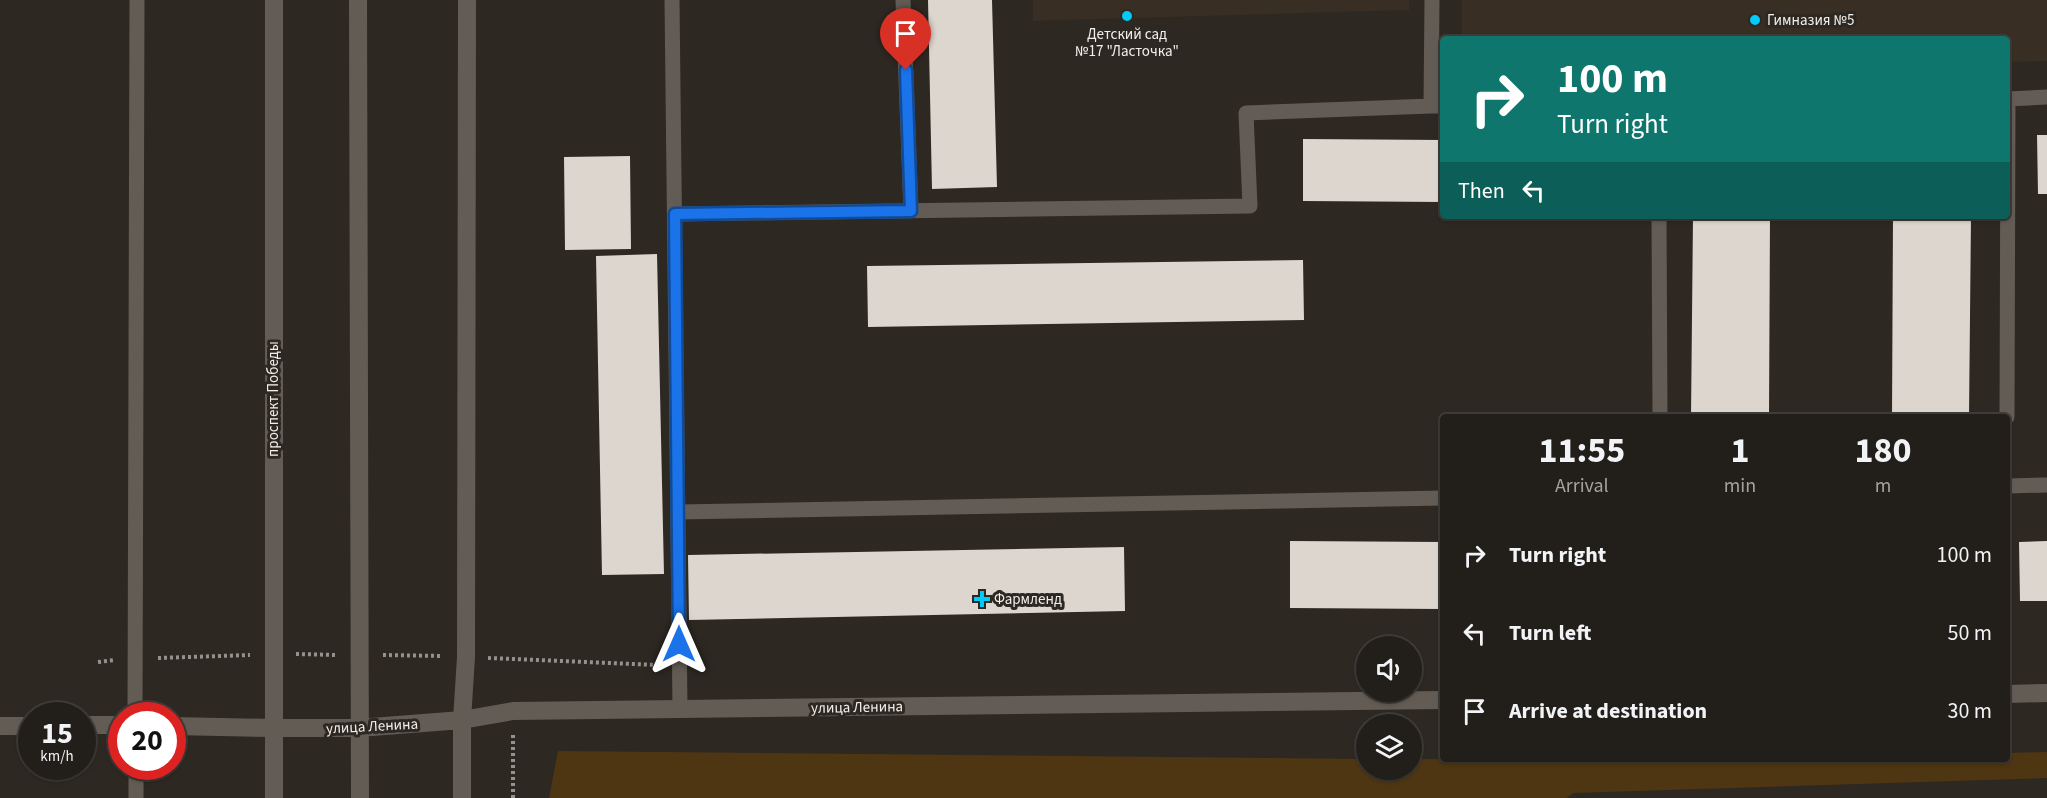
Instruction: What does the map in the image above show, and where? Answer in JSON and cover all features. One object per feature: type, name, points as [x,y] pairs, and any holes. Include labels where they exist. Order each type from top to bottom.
[{"type":"main road","name":"проспект Победы","points":[[274,0],[274,798]]},
{"type":"main road","points":[[358,0],[360,798]]},
{"type":"main road","points":[[462,798],[462,720],[466,657],[467,0]]},
{"type":"main road","points":[[2010,694],[2047,693]]},
{"type":"main road","name":"улица Ленина","points":[[186,726],[359,728],[462,720],[513,711],[1440,700]]},
{"type":"main road","points":[[0,726],[18,726]]},
{"type":"lane","points":[[135,702],[137,0]]},
{"type":"lane","points":[[672,0],[680,708]]},
{"type":"lane","points":[[903,0],[911,211]]},
{"type":"lane","points":[[675,214],[1250,207],[1246,113],[1437,106],[1432,0]]},
{"type":"lane","points":[[2010,99],[2047,98]]},
{"type":"lane","points":[[1659,219],[1660,414]]},
{"type":"lane","points":[[2007,219],[2007,414]]},
{"type":"lane","points":[[2010,486],[2047,485]]},
{"type":"lane","points":[[678,512],[1440,498]]},
{"type":"lane","points":[[136,780],[136,798]]},
{"type":"path","points":[[98,662],[135,658],[273,654],[466,657],[680,666]]},
{"type":"path","points":[[513,711],[513,798]]},
{"type":"shaded area","name":"Детский сад №17 \"Ласточка\"","points":[[1033,0],[1409,0],[1409,10],[1033,21]]},
{"type":"shaded area","name":"Гимназия №5","points":[[1462,0],[2047,0],[2047,61],[2010,62],[2010,36],[1462,36]]},
{"type":"shaded area","points":[[558,751],[1356,759],[1356,780],[1422,780],[1422,759],[1440,759],[1440,762],[2010,762],[2010,753],[2047,752],[2047,778],[1573,793],[1567,798],[549,798]]},
{"type":"building","points":[[928,0],[992,0],[997,187],[932,189]]},
{"type":"building","points":[[2037,135],[2047,135],[2047,194],[2038,194]]},
{"type":"building","points":[[1303,139],[1440,140],[1440,202],[1303,201]]},
{"type":"building","points":[[630,156],[631,249],[565,250],[564,157]]},
{"type":"building","points":[[1693,219],[1770,219],[1769,414],[1691,414]]},
{"type":"building","points":[[1893,219],[1971,219],[1969,414],[1892,414]]},
{"type":"building","points":[[657,254],[664,574],[602,575],[596,256]]},
{"type":"building","points":[[1303,260],[1304,320],[868,327],[867,266]]},
{"type":"building","points":[[1290,541],[1440,542],[1440,609],[1290,608]]},
{"type":"building","points":[[2047,541],[2047,601],[2020,601],[2019,542]]},
{"type":"building","points":[[1124,547],[1125,611],[689,620],[688,555]]},
{"type":"place","name":"Детский сад №17 \"Ласточка\"","points":[[1127,16]]},
{"type":"place","name":"Гимназия №5","points":[[1755,20]]},
{"type":"place","name":"Фармленд","points":[[982,599]]},
{"type":"route","points":[[679,644],[675,214],[911,211],[906,70]]}]
